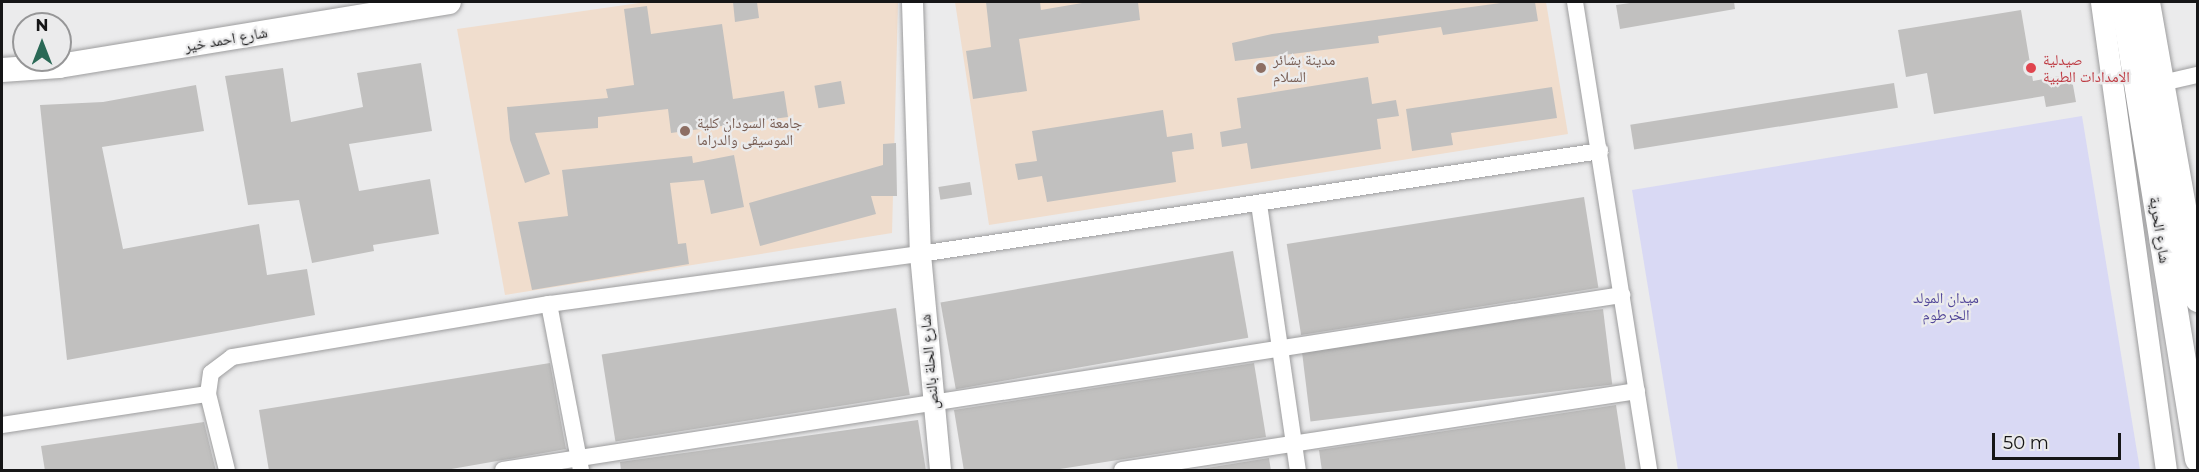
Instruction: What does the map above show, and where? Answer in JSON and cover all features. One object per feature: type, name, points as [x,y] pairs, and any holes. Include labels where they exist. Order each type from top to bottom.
[{"type":"main road","name":"شارع احمد خير","points":[[2,70],[59,66],[449,2]]},
{"type":"main road","name":"شارع الحرية","points":[[2124,2],[2198,458]]},
{"type":"main road","name":"شارع الحرية","points":[[2146,2],[2198,298]]},
{"type":"street","name":"شارع الحلة بالنص","points":[[912,2],[920,254],[932,406],[940,471]]},
{"type":"street","points":[[1575,2],[1649,471]]},
{"type":"street","points":[[2101,2],[2166,471]]},
{"type":"street","points":[[2158,2],[2198,235]]},
{"type":"street","points":[[2171,81],[2198,75]]},
{"type":"street","points":[[227,471],[208,394],[211,374],[232,357],[549,304],[920,254],[1600,151]]},
{"type":"street","points":[[1259,204],[1298,471]]},
{"type":"street","points":[[503,471],[580,465],[1622,295]]},
{"type":"street","points":[[549,304],[580,465]]},
{"type":"street","points":[[1122,471],[1294,442],[1637,391]]},
{"type":"street","points":[[2,425],[208,394]]},
{"type":"shaded area","name":"جامعة السودان كلية الموسيقى والدراما","points":[[646,2],[898,2],[892,233],[505,295],[457,29]]},
{"type":"shaded area","name":"مدينة بشائر السلام","points":[[955,2],[1546,2],[1568,134],[989,225]]},
{"type":"green space","name":"ميدان المولد الخرطوم","points":[[2082,116],[2140,470],[1678,470],[1632,190]]},
{"type":"building","points":[[733,2],[757,2],[759,18],[735,22]]},
{"type":"building","points":[[986,2],[1040,2],[1041,10],[1088,2],[1138,2],[1140,20],[1019,39],[1027,91],[973,99],[966,51],[991,47]]},
{"type":"building","points":[[1508,2],[1535,2],[1538,21],[1443,35],[1441,27],[1378,36],[1379,43],[1235,61],[1232,43],[1272,34]]},
{"type":"building","points":[[1637,2],[1734,2],[1735,9],[1620,29],[1616,5]]},
{"type":"building","points":[[647,6],[651,34],[722,24],[733,99],[784,91],[788,117],[671,133],[668,109],[598,117],[598,128],[535,133],[550,174],[525,183],[510,140],[507,107],[608,98],[606,89],[634,85],[624,9]]},
{"type":"building","points":[[2021,10],[2033,81],[2071,74],[2076,102],[2046,107],[2044,96],[1934,114],[1927,73],[1906,77],[1898,30]]},
{"type":"building","points":[[421,63],[432,131],[349,144],[359,191],[430,179],[439,234],[373,245],[374,251],[312,263],[299,200],[248,205],[225,76],[283,68],[291,122],[363,107],[357,73]]},
{"type":"building","points":[[1368,77],[1372,104],[1396,100],[1399,116],[1377,119],[1381,149],[1251,169],[1247,143],[1222,147],[1220,132],[1241,128],[1237,98]]},
{"type":"building","points":[[841,81],[845,104],[818,108],[814,86]]},
{"type":"building","points":[[1894,83],[1898,108],[1634,149],[1630,125]]},
{"type":"building","points":[[196,85],[204,131],[102,147],[123,249],[259,224],[267,275],[307,269],[315,315],[67,360],[40,105],[103,102]]},
{"type":"building","points":[[1552,87],[1557,118],[1451,133],[1453,145],[1412,151],[1406,109]]},
{"type":"building","points":[[1163,110],[1167,137],[1192,133],[1194,149],[1172,152],[1176,182],[1047,202],[1042,176],[1018,180],[1015,164],[1037,161],[1032,131]]},
{"type":"building","points":[[896,143],[897,196],[871,196],[876,214],[760,246],[749,203],[883,165],[883,144]]},
{"type":"building","points":[[734,155],[744,207],[711,214],[704,180],[670,183],[678,244],[686,243],[689,264],[532,290],[518,222],[568,216],[562,170],[692,156],[693,163]]},
{"type":"building","points":[[970,182],[972,195],[940,200],[938,187]]},
{"type":"building","points":[[1584,197],[1598,288],[1301,335],[1287,244]]},
{"type":"building","points":[[1233,251],[1248,338],[956,389],[941,303]]},
{"type":"building","points":[[896,308],[910,395],[615,442],[602,355]]},
{"type":"building","points":[[1603,309],[1612,384],[1311,421],[1301,346]]},
{"type":"building","points":[[550,363],[566,449],[440,471],[269,471],[259,410]]},
{"type":"building","points":[[1254,363],[1266,437],[1047,471],[964,471],[954,410]]},
{"type":"building","points":[[1616,405],[1626,471],[1322,471],[1319,450]]},
{"type":"building","points":[[918,420],[926,471],[621,471],[620,462]]},
{"type":"building","points":[[204,422],[216,471],[45,471],[41,446]]},
{"type":"building","points":[[1269,458],[1271,471],[1188,471]]},
{"type":"place","name":"مدينة بشائر السلام","points":[[1261,68]]},
{"type":"place","name":"صيدلية الامدادات الطبية","points":[[2031,68]]},
{"type":"place","name":"جامعة السودان كلية الموسيقى والدراما","points":[[685,131]]}]
